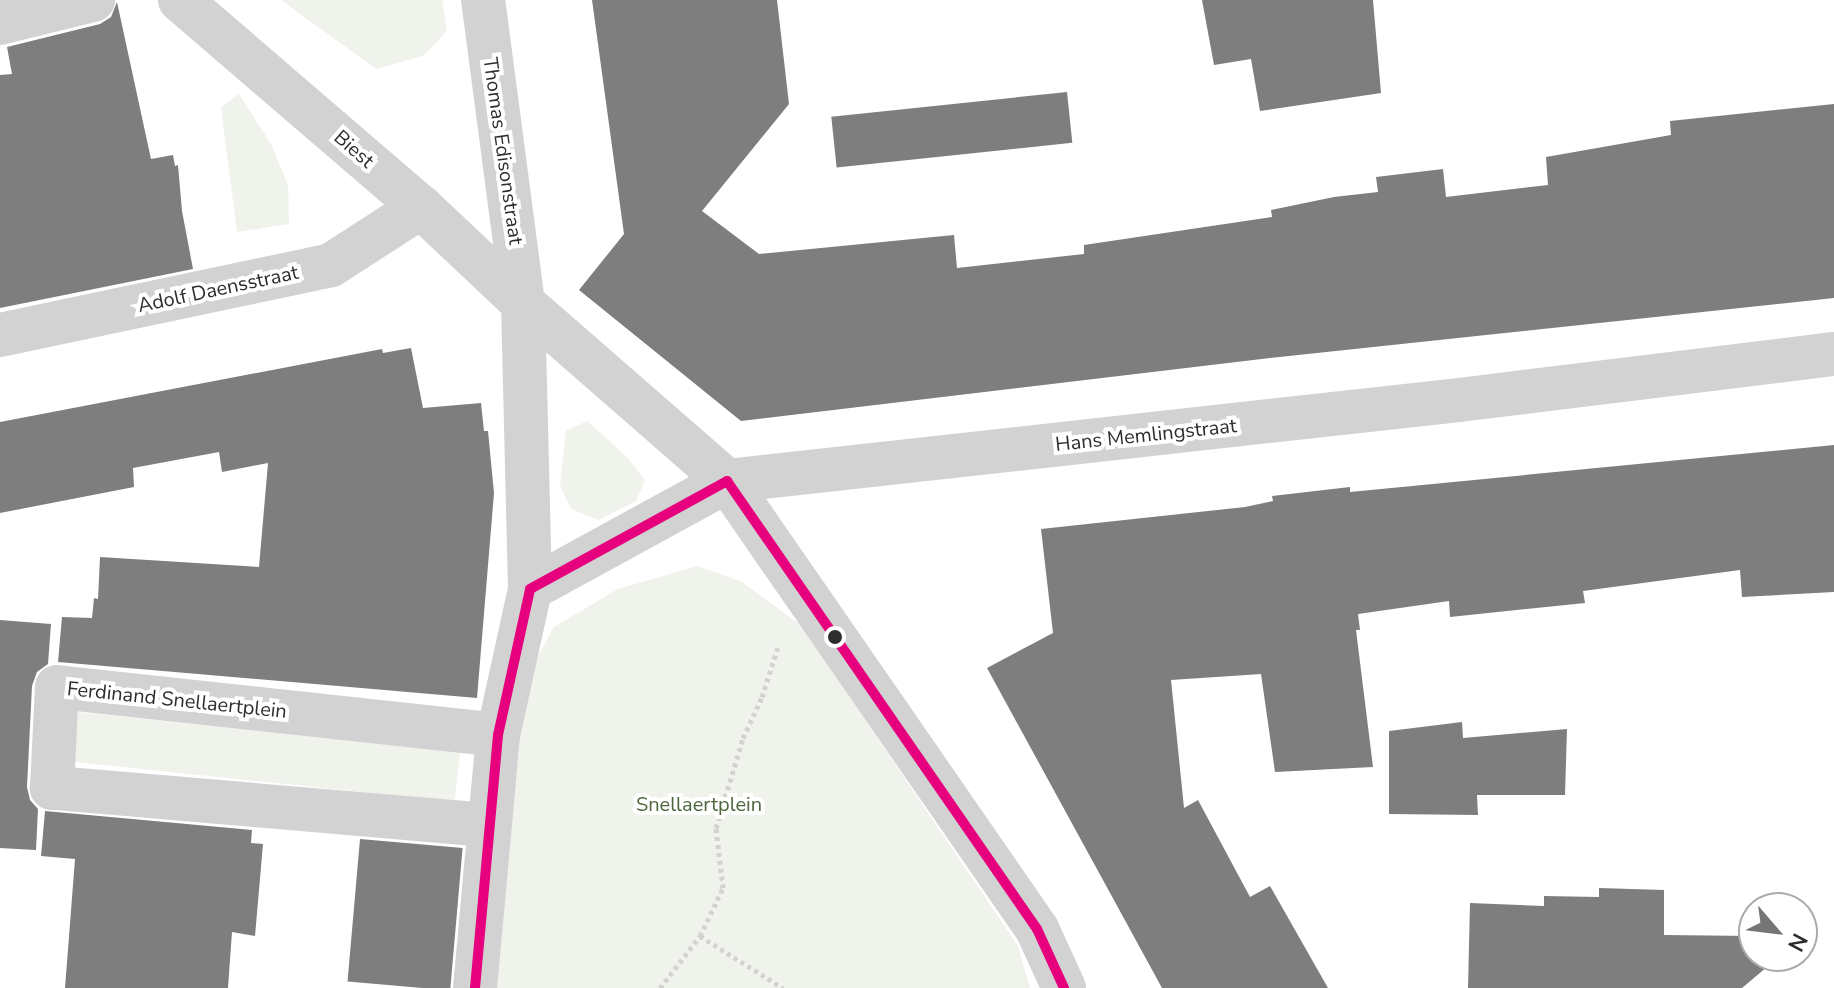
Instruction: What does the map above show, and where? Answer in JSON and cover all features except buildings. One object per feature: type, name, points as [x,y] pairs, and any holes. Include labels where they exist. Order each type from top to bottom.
[{"type":"street","points":[[0,23],[93,0]]},
{"type":"street","name":"Biest","points":[[180,0],[421,207],[523,303]]},
{"type":"street","name":"Thomas Edisonstraat","points":[[483,0],[523,303]]},
{"type":"street","name":"Adolf Daensstraat","points":[[0,335],[331,265],[421,207]]},
{"type":"street","points":[[523,303],[727,481],[1037,929],[1064,988]]},
{"type":"street","points":[[475,988],[487,825],[498,735],[530,589],[523,303]]},
{"type":"street","name":"Hans Memlingstraat","points":[[727,481],[1459,400],[1834,354]]},
{"type":"street","points":[[530,589],[727,481]]},
{"type":"street","name":"Ferdinand Snellaertplein","points":[[487,825],[52,788],[57,687],[498,735]]},
{"type":"path","points":[[660,988],[700,936],[723,888],[716,828],[743,738],[762,697],[778,646],[802,589]]},
{"type":"path","points":[[700,936],[783,988]]},
{"type":"green space","points":[[281,0],[442,0],[447,31],[423,56],[376,69]]},
{"type":"green space","points":[[239,94],[271,144],[288,185],[289,224],[237,232],[221,107]]},
{"type":"green space","points":[[587,421],[626,456],[645,480],[636,501],[599,520],[571,509],[560,486],[566,431]]},
{"type":"green space","name":"Snellaertplein","points":[[698,566],[742,582],[802,626],[1018,946],[1030,988],[496,988],[501,905],[528,674],[554,627],[618,589]]},
{"type":"green space","points":[[78,712],[460,752],[455,802],[73,762]]},
{"type":"transit line","points":[[475,988],[498,735],[530,589],[727,481],[1037,929],[1064,988]]}]
